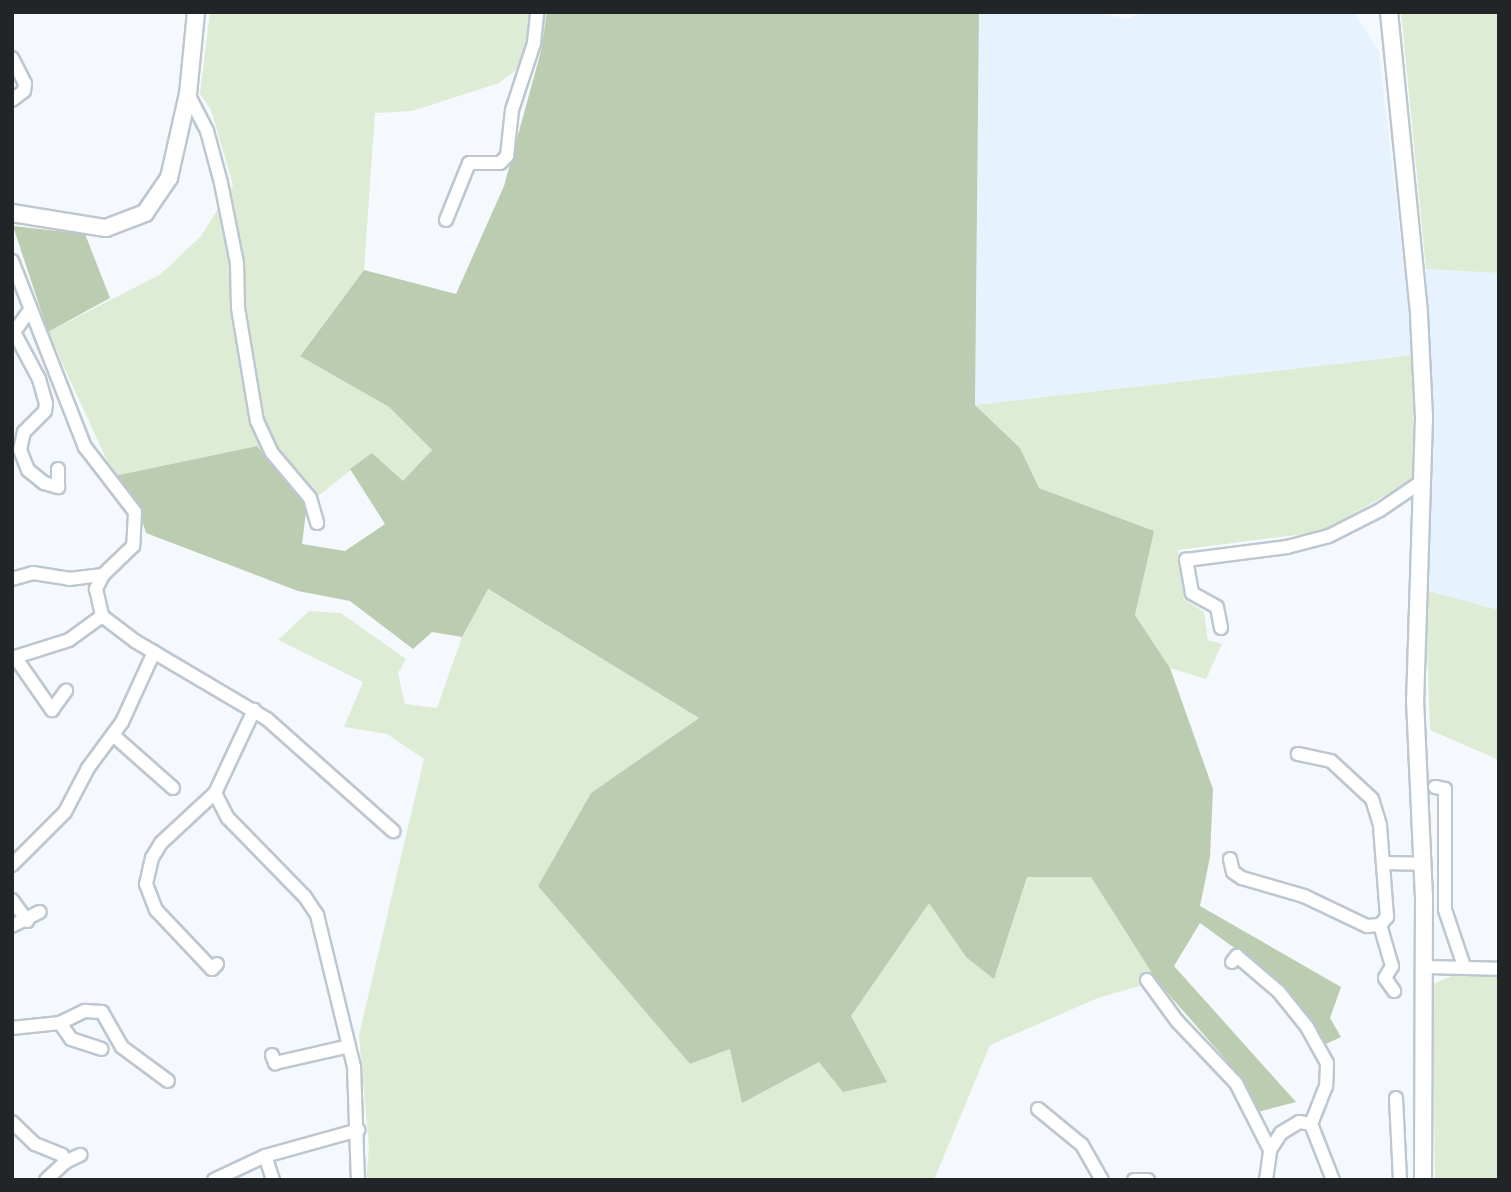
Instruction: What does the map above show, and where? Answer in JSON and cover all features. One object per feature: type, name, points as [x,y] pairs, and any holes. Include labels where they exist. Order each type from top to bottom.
[{"type":"street","points":[[12,213],[106,228],[145,213],[169,177],[188,94],[196,12]]},
{"type":"street","points":[[446,220],[469,163],[500,163],[507,156],[512,110],[534,43],[537,12]]},
{"type":"street","points":[[1378,12],[1392,38]]},
{"type":"street","points":[[1389,12],[1419,315],[1424,418],[1415,700],[1424,967],[1423,1180]]},
{"type":"street","points":[[12,58],[25,84],[12,100]]},
{"type":"street","points":[[188,94],[207,131],[221,183],[237,263],[238,308],[257,421],[272,453],[310,498],[317,523]]},
{"type":"street","points":[[12,261],[85,447],[135,512],[134,546],[103,575],[96,589],[102,616],[154,652],[254,710],[286,733],[393,831]]},
{"type":"street","points":[[30,310],[14,332],[39,379],[46,403],[45,411],[24,432],[20,450],[28,470],[44,484],[58,487],[58,469]]},
{"type":"street","points":[[1221,628],[1217,607],[1192,593],[1186,560],[1287,547],[1329,536],[1380,510],[1420,482]]},
{"type":"street","points":[[12,579],[33,573],[69,579],[103,575]]},
{"type":"street","points":[[66,691],[52,710],[14,657],[69,640],[102,616]]},
{"type":"street","points":[[12,865],[65,812],[88,768],[113,735],[154,652]]},
{"type":"street","points":[[217,964],[212,969],[156,910],[146,884],[152,858],[161,844],[215,793],[254,710]]},
{"type":"street","points":[[113,735],[173,788]]},
{"type":"street","points":[[1230,859],[1233,872],[1242,878],[1304,896],[1367,926],[1380,925],[1387,917],[1383,863],[1373,803],[1357,782],[1331,761],[1298,754]]},
{"type":"street","points":[[1435,787],[1445,789],[1445,910],[1464,966]]},
{"type":"street","points":[[215,793],[228,818],[313,907],[349,1046],[358,1130],[358,1180]]},
{"type":"street","points":[[1373,803],[1386,797]]},
{"type":"street","points":[[1383,863],[1422,864]]},
{"type":"street","points":[[12,900],[27,921]]},
{"type":"street","points":[[12,926],[27,921],[40,912]]},
{"type":"street","points":[[1380,925],[1392,966],[1385,978],[1395,991]]},
{"type":"street","points":[[1232,962],[1237,956],[1279,992],[1307,1027],[1327,1063],[1326,1086],[1311,1124],[1333,1180]]},
{"type":"street","points":[[1424,967],[1499,969]]},
{"type":"street","points":[[1147,980],[1177,1021],[1236,1083],[1258,1135],[1270,1150]]},
{"type":"street","points":[[12,1028],[61,1023],[85,1011],[102,1012],[122,1047],[168,1081]]},
{"type":"street","points":[[61,1023],[71,1039],[87,1040],[101,1049]]},
{"type":"street","points":[[272,1055],[275,1063],[349,1046]]},
{"type":"street","points":[[1396,1098],[1400,1180]]},
{"type":"street","points":[[1038,1109],[1082,1145],[1102,1180]]},
{"type":"street","points":[[12,1122],[35,1144],[62,1155],[65,1161]]},
{"type":"street","points":[[1266,1180],[1270,1150],[1281,1133],[1299,1122],[1311,1124]]},
{"type":"street","points":[[214,1180],[265,1156],[358,1130]]},
{"type":"street","points":[[46,1180],[65,1161],[80,1155]]},
{"type":"street","points":[[265,1156],[273,1180]]},
{"type":"street","points":[[1134,1180],[1148,1180]]},
{"type":"shaded area","points":[[979,12],[1094,12],[1128,19],[1140,12],[1354,12],[1379,52],[1414,355],[975,405]]},
{"type":"shaded area","points":[[1426,269],[1499,273],[1499,610],[1426,590],[1434,422]]},
{"type":"green space","points":[[210,12],[547,12],[541,51],[499,83],[412,111],[375,113],[364,270],[300,355],[389,407],[432,450],[403,482],[372,453],[307,505],[257,446],[114,476],[48,332],[161,274],[201,236],[233,185],[211,110],[200,94]]},
{"type":"green space","points":[[547,12],[979,12],[975,405],[1020,448],[1039,488],[1154,531],[1135,615],[1170,668],[1213,789],[1210,857],[1200,906],[1341,987],[1330,1018],[1341,1037],[1326,1044],[1277,979],[1200,923],[1174,966],[1296,1102],[1258,1112],[1241,1077],[1157,981],[1091,877],[1027,877],[994,979],[966,957],[929,903],[851,1016],[887,1082],[843,1092],[819,1062],[742,1103],[730,1049],[690,1064],[538,886],[591,793],[699,718],[488,589],[462,637],[432,632],[413,649],[350,601],[298,591],[146,533],[136,500],[114,476],[257,446],[307,505],[302,544],[345,551],[385,524],[350,469],[372,453],[403,481],[432,450],[389,407],[300,356],[364,270],[456,294],[504,186],[541,51]]},
{"type":"green space","points":[[1401,12],[1499,12],[1499,273],[1426,269]]},
{"type":"green space","points":[[13,226],[85,234],[110,298],[48,332]]},
{"type":"green space","points":[[1414,355],[1413,480],[1320,532],[1178,550],[1184,599],[1204,612],[1208,640],[1222,644],[1206,679],[1170,668],[1135,615],[1153,531],[1039,488],[1020,448],[975,405]]},
{"type":"green space","points":[[487,589],[699,718],[591,793],[538,886],[690,1064],[730,1049],[819,1062],[886,1081],[851,1016],[929,902],[966,957],[1027,877],[1091,877],[1157,981],[1098,998],[990,1045],[934,1180],[366,1180],[369,1148],[359,1035],[424,759],[387,734],[344,727],[363,682],[278,640],[309,611],[341,613],[406,659],[398,673],[405,704],[437,708],[462,637]]},
{"type":"green space","points":[[1425,590],[1499,610],[1499,760],[1430,730]]},
{"type":"green space","points":[[1459,973],[1499,977],[1499,1180],[1435,1180],[1433,984]]}]
